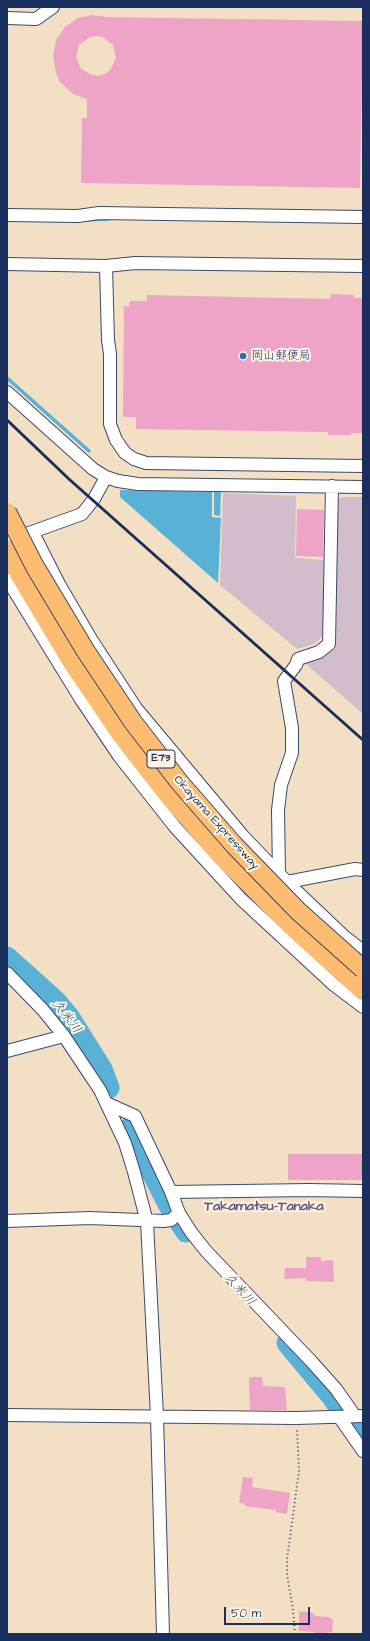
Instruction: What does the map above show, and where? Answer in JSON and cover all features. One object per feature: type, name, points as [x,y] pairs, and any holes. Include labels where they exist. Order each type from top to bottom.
[{"type":"highway","name":"Okayama Expressway","points":[[7,512],[34,565],[85,650],[133,722],[180,783],[234,845],[298,911],[363,969]]},
{"type":"highway","name":"Okayama Expressway","points":[[7,549],[19,574],[71,661],[119,732],[167,794],[222,857],[288,923],[363,991]]},
{"type":"street","points":[[7,18],[36,19],[53,7]]},
{"type":"street","points":[[7,215],[78,216],[99,213],[363,217]]},
{"type":"street","points":[[7,264],[106,266],[135,262],[363,266]]},
{"type":"street","points":[[106,266],[108,340],[110,354],[110,424],[116,440],[125,453],[146,463],[363,466]]},
{"type":"street","points":[[7,392],[93,469],[106,477],[118,481],[138,484],[363,486]]},
{"type":"street","points":[[7,541],[33,533],[82,514],[94,498],[106,477]]},
{"type":"street","points":[[283,878],[278,810],[281,785],[292,753],[292,728],[284,681],[296,665],[298,659],[319,652],[329,644],[332,486]]},
{"type":"street","points":[[33,533],[63,591],[136,708],[243,836],[283,878],[345,937],[363,951]]},
{"type":"street","points":[[7,579],[82,701],[119,756],[176,827],[241,899],[334,984],[363,1007]]},
{"type":"street","points":[[283,878],[355,869],[363,870]]},
{"type":"street","points":[[7,973],[43,1010],[83,1062],[106,1103],[125,1143],[147,1222],[157,1416],[163,1634]]},
{"type":"street","points":[[7,1051],[64,1036]]},
{"type":"street","points":[[106,1103],[134,1116],[171,1192],[176,1216],[336,1389],[350,1417],[363,1451]]},
{"type":"street","points":[[171,1192],[309,1190],[363,1191]]},
{"type":"street","points":[[7,1221],[90,1218],[147,1222],[176,1216]]},
{"type":"street","points":[[7,1415],[296,1418],[350,1417]]},
{"type":"path","points":[[295,1634],[293,1609],[287,1575],[289,1537],[299,1471],[296,1418]]},
{"type":"shaded area","points":[[223,493],[296,496],[295,558],[324,560],[323,633],[320,639],[314,644],[297,649],[220,585]]},
{"type":"shaded area","points":[[363,497],[363,714],[305,663],[333,651],[336,647],[338,502],[340,498]]},
{"type":"water","points":[[120,490],[212,492],[212,517],[221,518],[218,583],[120,497]]},
{"type":"water","points":[[214,492],[221,492],[220,516],[214,515]]},
{"type":"building","points":[[92,15],[107,17],[363,21],[360,188],[81,183],[82,118],[87,118],[87,99],[73,94],[60,82],[56,73],[53,56],[56,40],[65,27],[78,18]],"holes":[[[90,37],[103,37],[113,45],[116,58],[110,70],[105,74],[99,76],[92,75],[81,69],[76,57],[79,45]]]},
{"type":"building","points":[[331,294],[354,295],[354,298],[363,298],[363,433],[351,433],[351,435],[328,435],[328,432],[136,429],[136,417],[123,417],[124,306],[129,307],[130,301],[147,301],[147,295],[330,299]]},
{"type":"building","points":[[297,509],[324,510],[323,557],[296,556]]},
{"type":"building","points":[[288,1154],[362,1154],[363,1180],[288,1180]]},
{"type":"building","points":[[306,1257],[321,1257],[321,1261],[333,1260],[334,1282],[306,1281],[306,1278],[284,1279],[285,1268],[306,1268]]},
{"type":"building","points":[[262,1377],[263,1386],[285,1387],[287,1410],[250,1410],[249,1378]]},
{"type":"building","points":[[243,1477],[253,1478],[252,1487],[290,1493],[287,1514],[275,1512],[276,1510],[245,1506],[245,1504],[239,1503]]},
{"type":"building","points":[[299,1611],[314,1613],[314,1616],[329,1617],[333,1619],[332,1632],[315,1634],[315,1632],[299,1631]]},
{"type":"waterway","points":[[86,220],[108,219]]},
{"type":"waterway","points":[[7,378],[89,451]]},
{"type":"waterway","name":"久米川","points":[[7,957],[56,1001],[70,1018],[102,1069],[109,1088]]},
{"type":"waterway","name":"久米川","points":[[129,1128],[168,1204],[186,1232]]},
{"type":"waterway","name":"久米川","points":[[287,1343],[332,1397],[358,1435]]},
{"type":"railway","points":[[7,420],[70,480],[363,740]]},
{"type":"place","name":"岡山郵便局","points":[[243,356]]},
{"type":"district","name":"Takamatsu-Tanaka","points":[[264,1207]]}]
